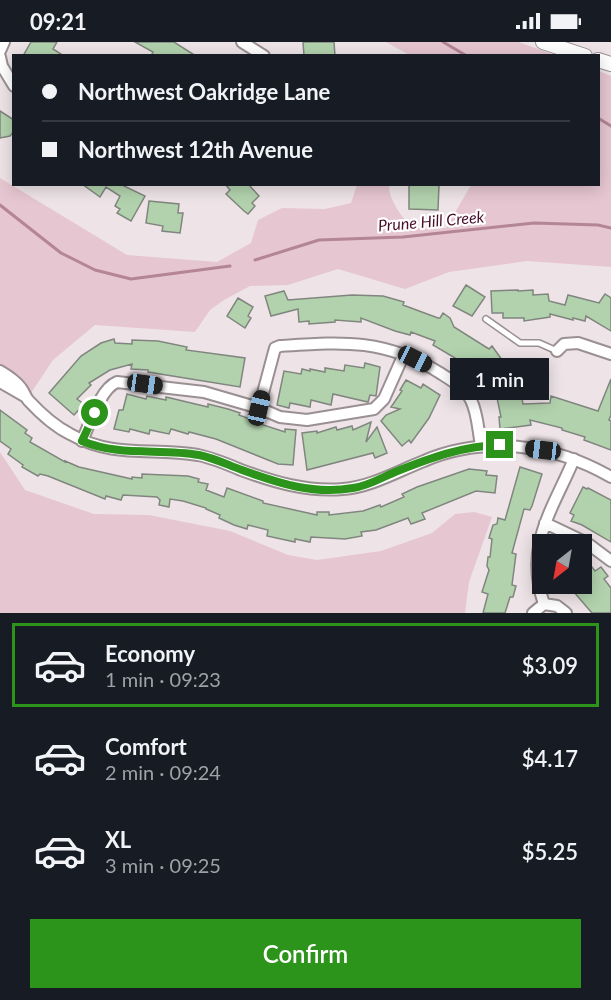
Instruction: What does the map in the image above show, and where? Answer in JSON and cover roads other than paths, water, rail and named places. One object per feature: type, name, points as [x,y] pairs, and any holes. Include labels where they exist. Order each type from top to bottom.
[{"type":"street","points":[[0,51],[4,42]]},
{"type":"street","points":[[242,42],[261,54]]},
{"type":"street","points":[[543,42],[579,54]]},
{"type":"street","points":[[0,57],[2,66],[12,83]]},
{"type":"street","points":[[259,408],[273,351],[280,346],[345,342],[372,345],[404,354],[450,379],[470,399],[475,410],[481,446]]},
{"type":"street","points":[[556,351],[564,344],[579,343],[611,354]]},
{"type":"street","points":[[82,441],[104,392],[111,384],[117,382],[204,392],[259,408],[280,417],[307,420],[374,409],[384,399],[404,354]]},
{"type":"street","points":[[0,371],[21,388],[26,397]]},
{"type":"street","points":[[0,382],[26,397],[58,426],[82,441],[116,451],[198,455],[293,487],[325,490],[367,484],[426,459],[481,446],[517,446],[543,450],[574,459],[611,477]]},
{"type":"street","points":[[544,603],[538,587],[535,564],[537,550],[545,524],[574,459]]},
{"type":"street","points":[[545,524],[587,543],[611,561]]},
{"type":"street","points":[[533,613],[544,603]]},
{"type":"street","points":[[544,603],[557,606],[566,613]]},
{"type":"lane","points":[[486,319],[520,343],[538,344],[556,351]]},
{"type":"waterway","points":[[443,42],[464,54]]},
{"type":"waterway","points":[[600,119],[611,126]]},
{"type":"waterway","name":"Prune Hill Creek","points":[[0,205],[61,253],[95,270],[131,279],[230,266]]},
{"type":"waterway","name":"Prune Hill Creek","points":[[255,260],[319,240],[403,237],[534,223],[598,225],[611,228]]}]
